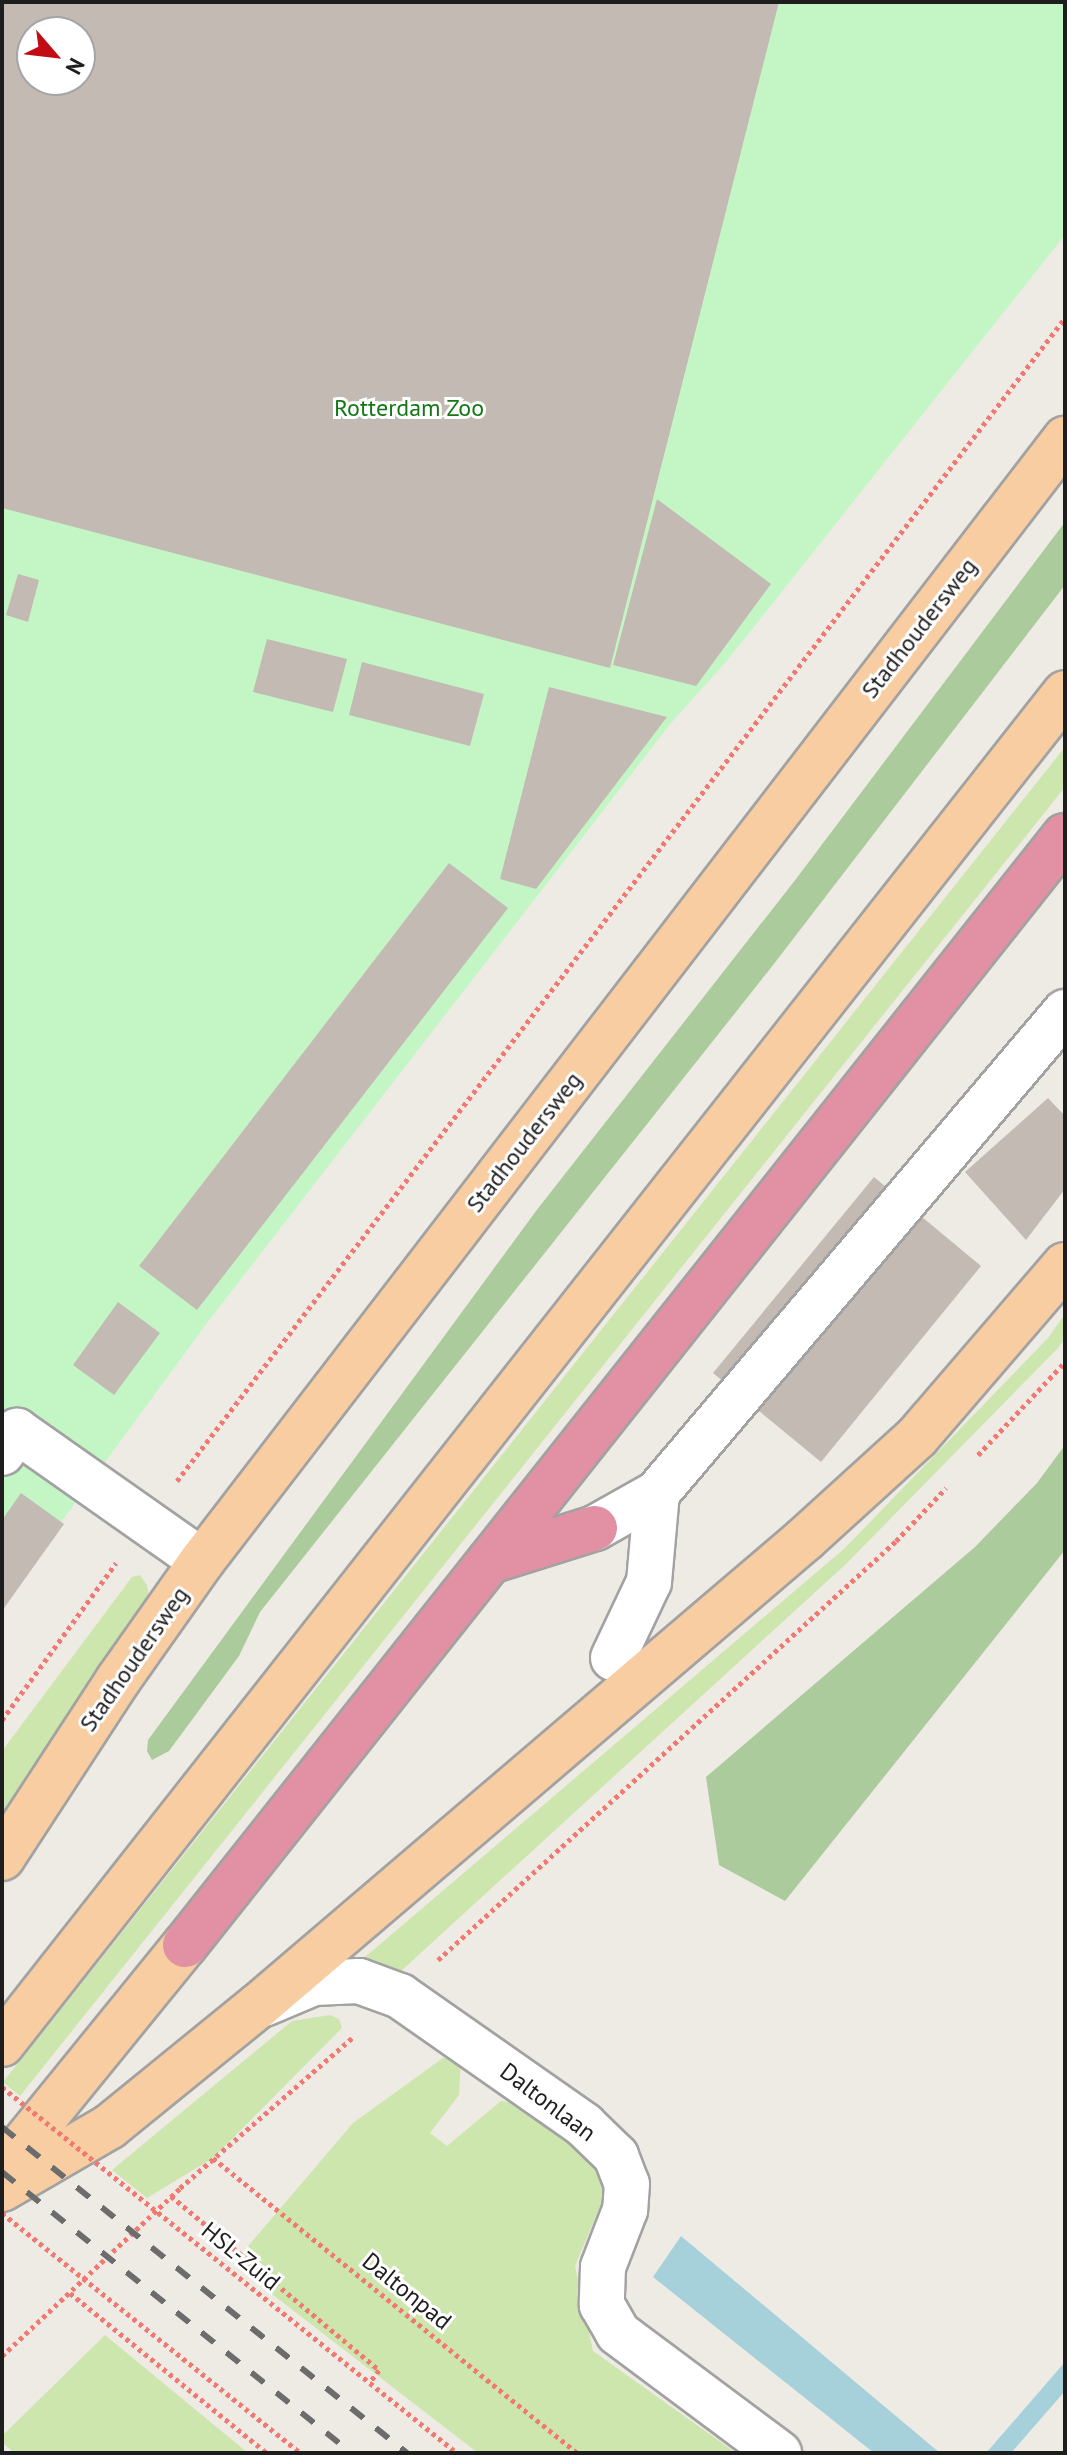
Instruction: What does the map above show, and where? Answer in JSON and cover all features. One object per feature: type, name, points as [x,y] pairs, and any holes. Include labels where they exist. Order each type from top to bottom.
[{"type":"highway","points":[[185,1945],[1065,836]]},
{"type":"highway","points":[[490,1561],[595,1528]]},
{"type":"main road","name":"Stadhoudersweg","points":[[2,1858],[100,1706],[202,1561],[1065,439]]},
{"type":"main road","points":[[2,2044],[1065,693]]},
{"type":"main road","points":[[2,2189],[109,2127],[258,2006],[558,1746],[805,1539],[917,1437],[1065,1265]]},
{"type":"main road","points":[[558,1746],[613,1658]]},
{"type":"main road","points":[[2,2170],[185,1945]]},
{"type":"street","points":[[595,1528],[657,1493],[1064,1001]]},
{"type":"street","points":[[2,1453],[17,1431],[202,1561]]},
{"type":"street","points":[[613,1658],[649,1582],[657,1493]]},
{"type":"street","name":"Daltonlaan","points":[[258,2006],[314,1983],[359,1981],[400,1996],[584,2125],[616,2156],[627,2184],[625,2210],[603,2267],[602,2305],[618,2333],[779,2453]]},
{"type":"path","points":[[2,1720],[146,1521],[1065,318]]},
{"type":"path","points":[[970,1463],[1065,1362]]},
{"type":"path","points":[[2,2356],[171,2196],[400,1996],[896,1541],[948,1486]]},
{"type":"path","name":"HSL-Zuid","points":[[2,2087],[457,2453]]},
{"type":"path","name":"Daltonpad","points":[[213,2158],[577,2453]]},
{"type":"path","points":[[171,2196],[379,2370],[370,2382]]},
{"type":"path","points":[[2,2213],[300,2453]]},
{"type":"path","points":[[70,2293],[267,2453]]},
{"type":"green space","name":"Rotterdam Zoo","points":[[2,2],[1065,2],[1065,235],[726,662],[671,723],[207,1323],[2,1603]]},
{"type":"green space","points":[[1065,522],[1065,585],[770,969],[260,1612],[239,1656],[169,1751],[152,1760],[147,1751],[148,1740],[536,1211],[796,879]]},
{"type":"green space","points":[[1065,747],[1065,787],[20,2096],[3,2082]]},
{"type":"green space","points":[[1065,1314],[1065,1339],[1058,1348],[846,1564],[400,1972],[351,1969],[845,1548],[1048,1338]]},
{"type":"green space","points":[[1065,1445],[1065,1550],[785,1901],[719,1865],[706,1777],[975,1547],[1037,1483]]},
{"type":"green space","points":[[140,1575],[147,1585],[150,1603],[2,1827],[2,1751],[132,1577]]},
{"type":"green space","points":[[330,2015],[339,2019],[342,2028],[213,2158],[147,2198],[112,2170],[292,2021]]},
{"type":"green space","points":[[443,2058],[461,2060],[459,2095],[430,2133],[447,2146],[501,2101],[521,2104],[596,2156],[609,2185],[575,2266],[593,2351],[736,2453],[478,2453],[233,2264],[353,2123]]},
{"type":"green space","points":[[105,2335],[248,2453],[15,2453],[2,2443],[2,2436]]},
{"type":"water","points":[[681,2236],[940,2453],[874,2453],[653,2277]]},
{"type":"water","points":[[1065,2362],[1065,2391],[1011,2453],[986,2453]]},
{"type":"building","points":[[2,2],[779,2],[610,668],[2,508]]},
{"type":"building","points":[[657,499],[771,584],[696,686],[613,665]]},
{"type":"building","points":[[18,574],[39,580],[28,622],[6,615]]},
{"type":"building","points":[[267,639],[347,659],[333,712],[253,692]]},
{"type":"building","points":[[362,662],[484,694],[470,746],[349,715]]},
{"type":"building","points":[[549,687],[667,717],[536,889],[500,879]]},
{"type":"building","points":[[449,863],[508,908],[197,1310],[139,1266]]},
{"type":"building","points":[[1048,1098],[1065,1116],[1065,1189],[1026,1240],[965,1172]]},
{"type":"building","points":[[874,1177],[981,1266],[821,1462],[713,1373]]},
{"type":"building","points":[[118,1302],[160,1333],[114,1395],[73,1365]]},
{"type":"building","points":[[21,1493],[64,1524],[2,1611],[2,1520]]},
{"type":"railway","points":[[2,2127],[407,2453]]},
{"type":"railway","points":[[2,2172],[351,2453]]}]
